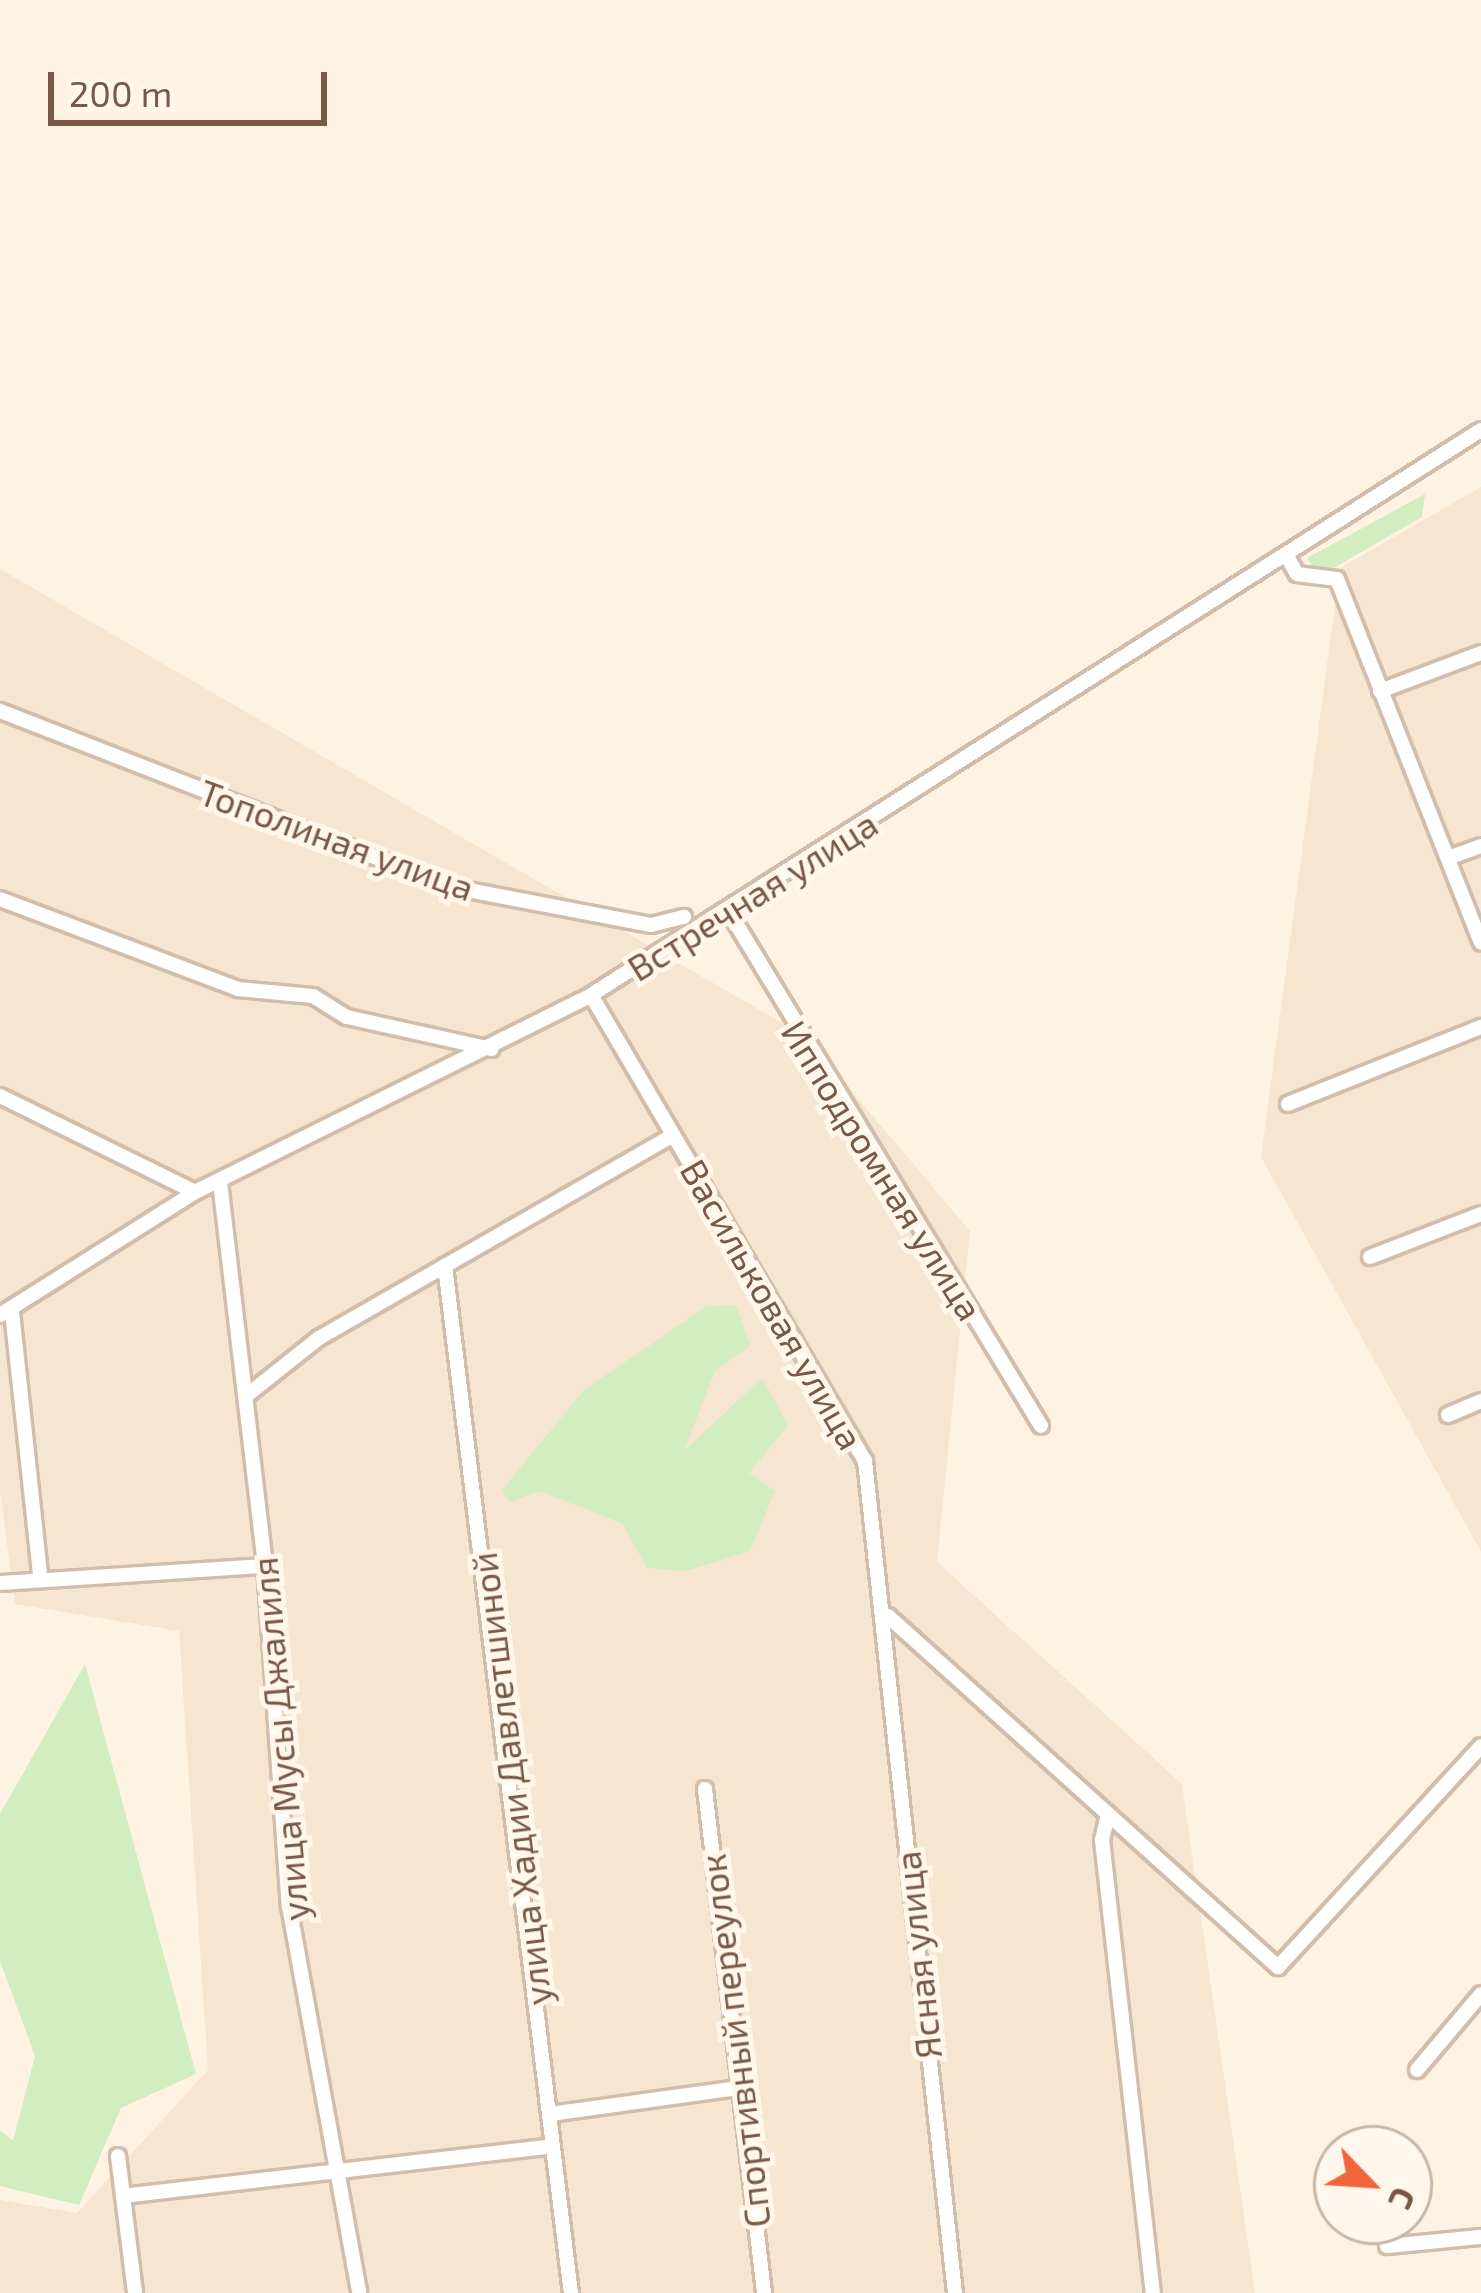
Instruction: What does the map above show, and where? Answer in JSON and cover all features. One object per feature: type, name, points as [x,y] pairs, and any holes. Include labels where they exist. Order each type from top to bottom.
[{"type":"street","name":"Встречная улица","points":[[6,1313],[195,1192],[491,1049],[729,912],[1288,558],[1480,424]]},
{"type":"street","points":[[1288,558],[1297,574],[1337,579],[1481,942]]},
{"type":"street","points":[[1380,691],[1481,653]]},
{"type":"street","name":"Тополиная улица","points":[[0,711],[452,887],[650,925],[684,917]]},
{"type":"street","points":[[1448,858],[1481,846]]},
{"type":"street","points":[[0,898],[238,989],[314,996],[347,1017],[491,1049]]},
{"type":"street","name":"Ипподромная улица","points":[[729,912],[1041,1426]]},
{"type":"street","name":"Васильковая улица","points":[[591,994],[865,1462],[888,1616]]},
{"type":"street","points":[[1288,1104],[1481,1027]]},
{"type":"street","points":[[0,1096],[195,1192]]},
{"type":"street","points":[[246,1396],[320,1338],[673,1135]]},
{"type":"street","name":"улица Мусы Джалиля","points":[[220,1182],[265,1566],[289,1906],[345,2171],[359,2293]]},
{"type":"street","points":[[1370,1257],[1481,1214]]},
{"type":"street","name":"улица Хадии Давлетшиной","points":[[446,1266],[571,2293]]},
{"type":"street","points":[[6,1313],[40,1574]]},
{"type":"street","points":[[1448,1414],[1481,1401]]},
{"type":"street","points":[[0,1583],[40,1574],[265,1566]]},
{"type":"street","points":[[888,1616],[1278,1967],[1481,1745]]},
{"type":"street","name":"Ясная улица","points":[[888,1616],[955,2293]]},
{"type":"street","name":"Спортивный переулок","points":[[705,1789],[764,2293]]},
{"type":"street","points":[[1108,1814],[1102,1840],[1153,2293]]},
{"type":"street","points":[[1417,2070],[1481,1994]]},
{"type":"street","points":[[550,2114],[737,2088]]},
{"type":"street","points":[[123,2196],[553,2146]]},
{"type":"street","points":[[118,2156],[135,2293]]},
{"type":"street","points":[[1387,2246],[1481,2237]]},
{"type":"shaded area","points":[[1481,487],[1481,1552],[1261,1157],[1340,568]]},
{"type":"shaded area","points":[[0,569],[806,1037],[970,1231],[937,1562],[1182,1784],[1255,2293],[0,2293],[0,2200],[77,2213],[208,2070],[179,1631],[15,1604],[0,1491]]},
{"type":"green space","points":[[1425,494],[1422,517],[1320,576],[1307,558]]},
{"type":"green space","points":[[736,1305],[750,1346],[715,1371],[684,1451],[762,1378],[788,1425],[749,1473],[775,1491],[750,1551],[686,1571],[647,1568],[622,1523],[539,1491],[510,1502],[502,1490],[584,1390],[707,1306]]},
{"type":"green space","points":[[85,1664],[196,2074],[121,2108],[79,2205],[0,2186],[0,2130],[13,2141],[35,2056],[0,1961],[0,1814]]}]
